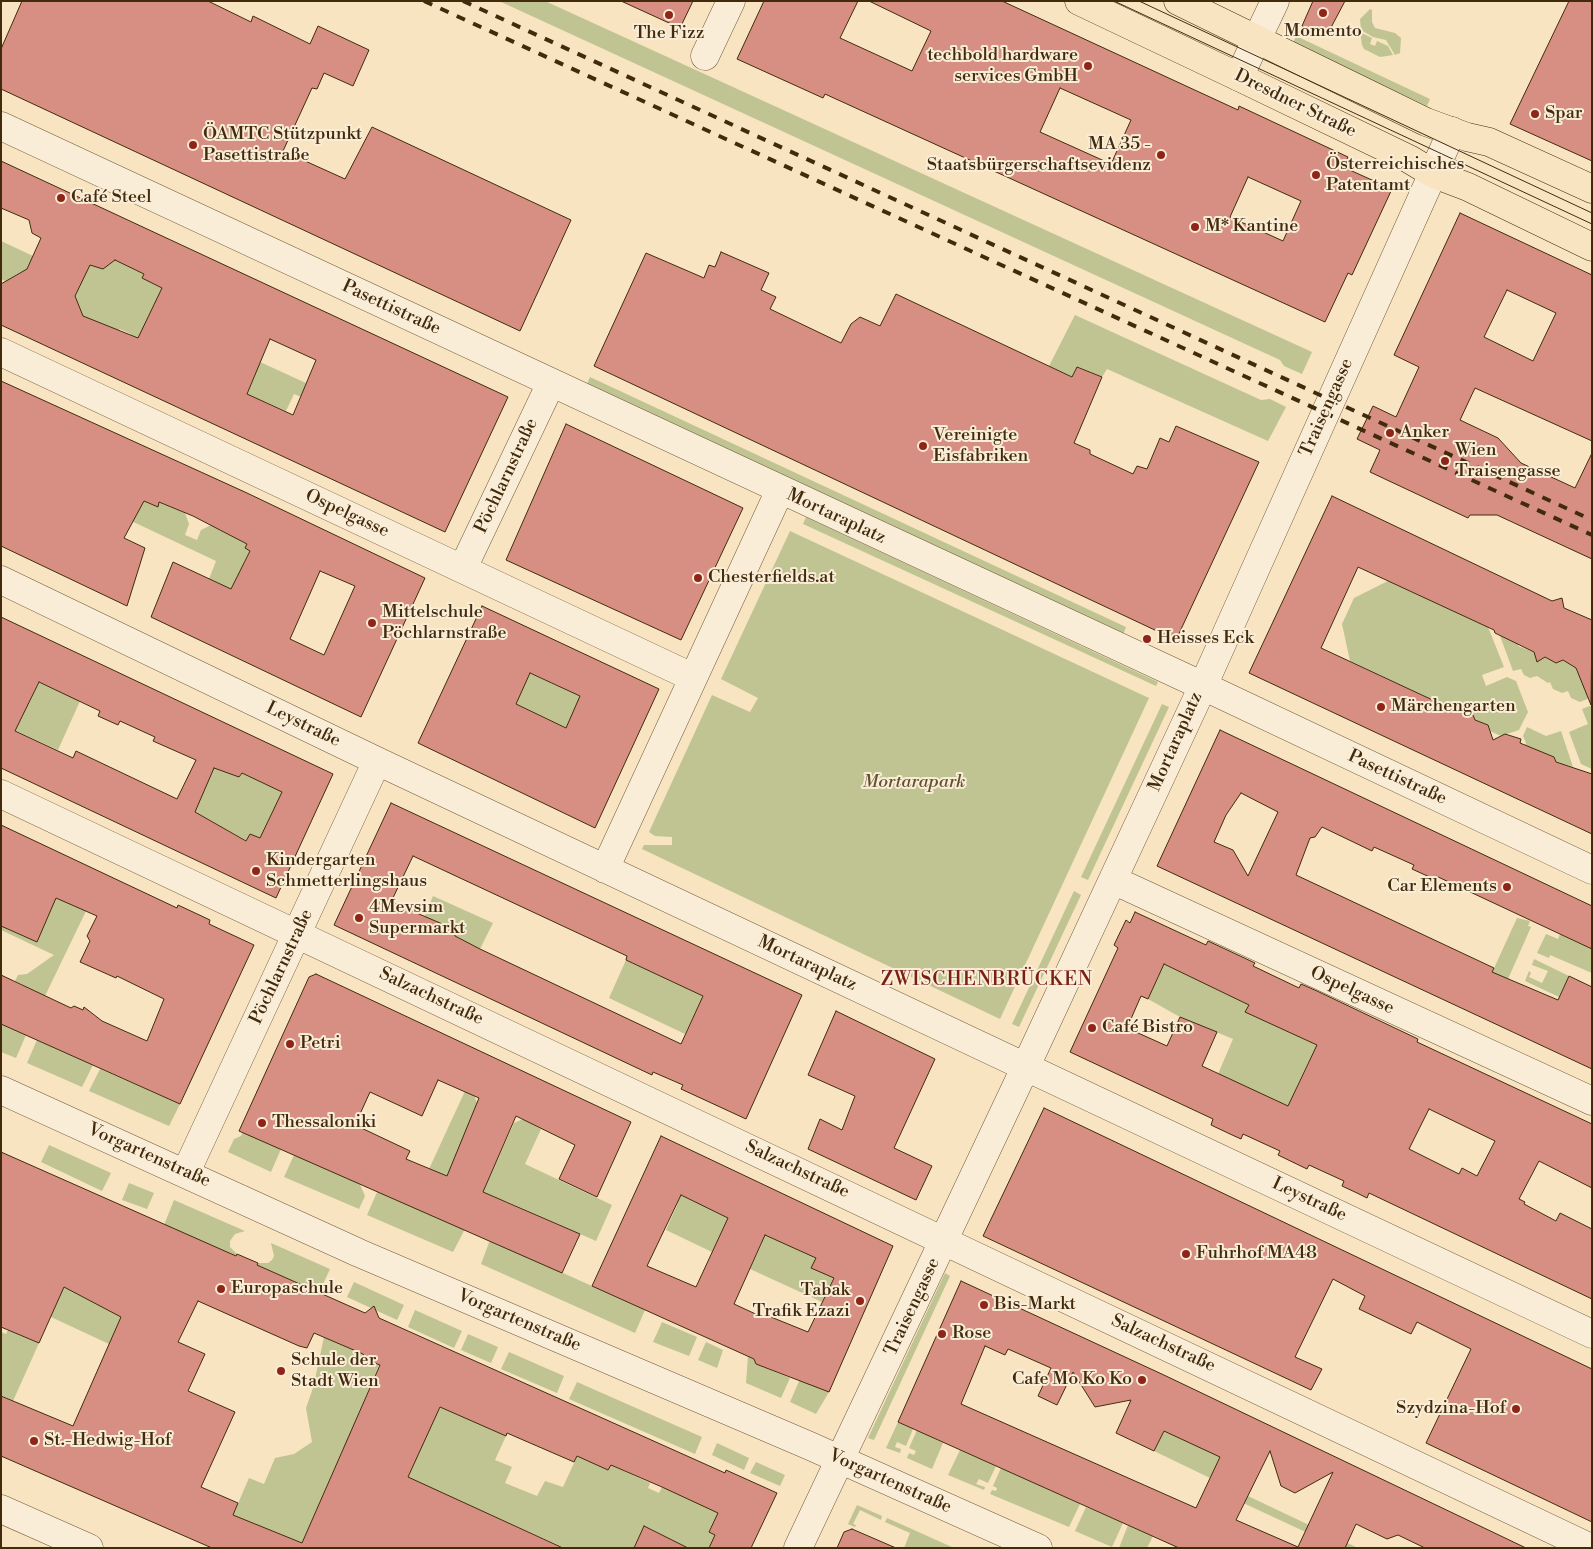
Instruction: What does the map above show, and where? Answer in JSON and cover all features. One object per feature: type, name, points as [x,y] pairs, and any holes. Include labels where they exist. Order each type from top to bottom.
[{"type":"main road","name":"Dresdner Straße","points":[[1079,1],[1409,159],[1434,174],[1468,187],[1592,247]]},
{"type":"main road","points":[[1178,1],[1426,122],[1489,142],[1592,189]]},
{"type":"street","points":[[705,56],[731,1]]},
{"type":"street","points":[[1239,77],[1275,1]]},
{"type":"street","name":"Pasettistraße","points":[[1,126],[780,490]]},
{"type":"street","name":"Traisengasse","points":[[1203,686],[1452,131]]},
{"type":"street","name":"Ospelgasse","points":[[1,352],[692,677]]},
{"type":"street","name":"Pöchlarnstraße","points":[[463,568],[551,384]]},
{"type":"street","name":"Mortaraplatz","points":[[780,490],[1203,686],[1026,1066],[605,868],[780,490]]},
{"type":"street","name":"Leystraße","points":[[1,580],[377,761],[605,868]]},
{"type":"street","name":"Pasettistraße","points":[[1203,686],[1592,870]]},
{"type":"street","name":"Pöchlarnstraße","points":[[186,1172],[377,761]]},
{"type":"street","name":"Salzachstraße","points":[[1,794],[1592,1548]]},
{"type":"street","name":"Ospelgasse","points":[[1112,880],[1592,1101]]},
{"type":"street","name":"Traisengasse","points":[[798,1548],[1026,1066]]},
{"type":"street","name":"Leystraße","points":[[1026,1066],[1592,1334]]},
{"type":"street","name":"Vorgartenstraße","points":[[1,1090],[186,1172],[359,1253],[841,1460],[1038,1548]]},
{"type":"street","points":[[1,1509],[90,1548]]},
{"type":"green space","points":[[499,1],[545,1],[1312,352],[1302,374],[1284,366],[1280,360]]},
{"type":"green space","points":[[1370,9],[1372,10],[1372,22],[1375,28],[1395,33],[1401,38],[1400,53],[1395,55],[1386,40],[1373,37],[1361,30],[1360,19]]},
{"type":"green space","points":[[1360,32],[1372,38],[1370,44],[1375,46],[1377,41],[1388,46],[1393,55],[1380,57],[1364,49]]},
{"type":"green space","points":[[1296,36],[1430,99],[1427,106],[1293,43]]},
{"type":"green space","points":[[1,241],[33,256],[24,275],[19,273],[13,277],[10,283],[1,279]]},
{"type":"green space","points":[[94,250],[144,274],[142,278],[170,287],[141,344],[130,338],[131,334],[120,329],[117,332],[77,315],[80,308],[77,302],[73,300]]},
{"type":"green space","points":[[1075,315],[1261,400],[1270,399],[1286,407],[1268,441],[1107,369],[1102,377],[1078,367],[1072,377],[1049,366]]},
{"type":"green space","points":[[260,362],[306,383],[301,397],[294,394],[286,411],[247,394]]},
{"type":"green space","points":[[590,377],[1126,627],[1123,635],[587,384]]},
{"type":"green space","points":[[144,501],[157,507],[159,502],[185,513],[189,524],[185,535],[197,540],[201,530],[211,525],[247,544],[245,548],[250,551],[243,564],[267,607],[209,579],[216,561],[106,509]]},
{"type":"green space","points":[[806,517],[1158,682],[1156,686],[803,524]]},
{"type":"green space","name":"Mortarapark","points":[[790,531],[1149,698],[1000,1019],[642,849],[644,845],[672,845],[672,837],[655,836],[649,832],[712,695],[750,712],[758,698],[721,679]]},
{"type":"green space","points":[[1388,581],[1488,627],[1504,667],[1482,675],[1486,686],[1507,677],[1516,681],[1528,712],[1519,730],[1501,736],[1490,731],[1488,725],[1475,720],[1473,715],[1439,703],[1350,661],[1342,624],[1354,598]]},
{"type":"green space","points":[[1504,634],[1520,641],[1518,646],[1534,652],[1536,657],[1542,659],[1545,657],[1556,663],[1563,660],[1576,668],[1577,672],[1592,677],[1592,697],[1580,702],[1571,698],[1568,691],[1562,693],[1553,689],[1550,682],[1548,683],[1537,676],[1530,678],[1524,675],[1521,669],[1513,671],[1500,636]]},
{"type":"green space","points":[[529,673],[580,696],[573,731],[512,702]]},
{"type":"green space","points":[[39,682],[80,701],[58,750],[1,724],[9,697],[28,705]]},
{"type":"green space","points":[[1162,704],[1169,707],[1088,880],[1081,877]]},
{"type":"green space","points":[[1592,705],[1592,769],[1581,764],[1569,732],[1588,724],[1582,709]]},
{"type":"green space","points":[[1527,727],[1546,736],[1561,731],[1573,767],[1556,762],[1554,757],[1539,751],[1534,753],[1524,748],[1526,743],[1523,736]]},
{"type":"green space","points":[[200,752],[228,773],[239,777],[242,773],[282,792],[260,838],[250,834],[247,841],[195,812],[187,778]]},
{"type":"green space","points":[[1074,891],[1081,895],[1019,1027],[1012,1024]]},
{"type":"green space","points":[[433,896],[493,923],[480,949],[455,936],[454,929],[441,923],[435,926],[423,920]]},
{"type":"green space","points":[[59,898],[86,911],[45,996],[15,981],[18,975],[27,974],[54,955],[1,930],[1,926],[37,942],[55,899]]},
{"type":"green space","points":[[1517,918],[1530,921],[1528,926],[1531,927],[1508,979],[1490,977]]},
{"type":"green space","points":[[1546,934],[1558,939],[1560,934],[1592,949],[1592,973],[1550,955],[1549,958],[1537,953]]},
{"type":"green space","points":[[1534,959],[1569,976],[1559,997],[1525,981],[1529,971],[1531,973],[1529,977],[1542,983],[1548,971],[1532,965]]},
{"type":"green space","points":[[626,960],[703,996],[685,1034],[609,998]]},
{"type":"green space","points":[[1164,964],[1249,1005],[1246,1012],[1321,1047],[1308,1063],[1296,1088],[1292,1108],[1218,1074],[1233,1039],[1180,1017],[1148,999]]},
{"type":"green space","points":[[1,1024],[26,1035],[16,1058],[1,1052]]},
{"type":"green space","points":[[37,1040],[93,1065],[82,1087],[27,1063]]},
{"type":"green space","points":[[100,1069],[180,1104],[169,1126],[89,1091]]},
{"type":"green space","points":[[465,1091],[474,1095],[477,1103],[451,1178],[429,1169]]},
{"type":"green space","points":[[523,1119],[541,1129],[525,1164],[612,1205],[596,1241],[508,1202],[462,1186],[464,1179],[485,1188],[514,1123]]},
{"type":"green space","points":[[243,1132],[281,1149],[271,1172],[228,1152],[234,1139],[241,1136]]},
{"type":"green space","points":[[49,1145],[111,1173],[102,1191],[41,1162]]},
{"type":"green space","points":[[294,1155],[359,1182],[365,1196],[359,1209],[284,1177]]},
{"type":"green space","points":[[129,1183],[154,1193],[147,1209],[122,1200]]},
{"type":"green space","points":[[378,1190],[465,1229],[453,1252],[367,1215]]},
{"type":"green space","points":[[673,1191],[737,1222],[725,1225],[712,1252],[666,1230],[678,1203],[670,1199]]},
{"type":"green space","points":[[174,1200],[245,1231],[235,1234],[230,1241],[230,1247],[237,1254],[236,1256],[164,1225]]},
{"type":"green space","points":[[759,1232],[838,1268],[822,1302],[750,1269],[762,1243]]},
{"type":"green space","points":[[490,1240],[645,1310],[635,1333],[481,1264]]},
{"type":"green space","points":[[271,1243],[330,1269],[319,1293],[257,1265],[258,1263],[268,1263],[272,1260],[274,1256]]},
{"type":"green space","points":[[1,1259],[69,1289],[121,1317],[109,1344],[51,1317]]},
{"type":"green space","points":[[945,1273],[950,1276],[874,1440],[868,1438]]},
{"type":"green space","points":[[354,1282],[404,1305],[397,1320],[347,1297]]},
{"type":"green space","points":[[415,1310],[462,1331],[454,1348],[408,1327]]},
{"type":"green space","points":[[662,1322],[697,1337],[689,1356],[653,1342]]},
{"type":"green space","points":[[8,1330],[39,1343],[13,1401],[1,1395],[1,1332],[6,1334]]},
{"type":"green space","points":[[468,1334],[498,1347],[491,1363],[461,1350]]},
{"type":"green space","points":[[324,1337],[363,1354],[367,1360],[379,1365],[355,1422],[437,1413],[441,1407],[506,1436],[495,1460],[512,1467],[505,1483],[537,1496],[545,1481],[563,1487],[580,1450],[598,1465],[608,1470],[611,1465],[650,1483],[648,1488],[659,1493],[662,1487],[719,1508],[720,1524],[714,1521],[709,1531],[715,1535],[709,1548],[659,1548],[663,1536],[644,1526],[634,1548],[565,1548],[343,1449],[302,1543],[233,1515],[249,1478],[264,1484],[275,1458],[294,1454],[312,1442],[306,1408],[313,1388]]},
{"type":"green space","points":[[706,1342],[723,1350],[717,1368],[698,1360]]},
{"type":"green space","points":[[509,1352],[564,1376],[557,1393],[501,1369]]},
{"type":"green space","points":[[748,1356],[754,1359],[756,1364],[790,1378],[781,1398],[746,1383]]},
{"type":"green space","points":[[800,1379],[829,1392],[816,1414],[790,1402]]},
{"type":"green space","points":[[577,1382],[702,1437],[695,1454],[569,1399]]},
{"type":"green space","points":[[898,1422],[913,1429],[906,1446],[897,1442],[895,1447],[901,1449],[900,1453],[886,1448]]},
{"type":"green space","points":[[1167,1423],[1183,1434],[1186,1441],[1199,1447],[1204,1444],[1223,1450],[1210,1478],[1154,1451]]},
{"type":"green space","points":[[917,1430],[943,1443],[932,1469],[907,1458],[909,1453],[914,1455],[916,1451],[909,1448]]},
{"type":"green space","points":[[717,1443],[749,1458],[744,1470],[712,1455]]},
{"type":"green space","points":[[960,1450],[996,1466],[988,1483],[979,1479],[976,1484],[985,1487],[984,1490],[948,1475]]},
{"type":"green space","points":[[756,1462],[785,1475],[780,1486],[750,1473]]},
{"type":"green space","points":[[1001,1468],[1080,1504],[1069,1527],[990,1494],[992,1490],[996,1491],[997,1488],[993,1486]]},
{"type":"green space","points":[[1229,1487],[1358,1548],[1340,1548],[1226,1495]]},
{"type":"green space","points":[[857,1505],[882,1516],[881,1520],[860,1510],[853,1524],[856,1525],[855,1527],[848,1524]]},
{"type":"green space","points":[[1086,1507],[1123,1523],[1112,1547],[1075,1531]]},
{"type":"green space","points":[[887,1518],[954,1548],[904,1548],[910,1533],[885,1522]]},
{"type":"green space","points":[[1128,1525],[1153,1536],[1147,1548],[1119,1548]]},
{"type":"building","points":[[22,1],[208,1],[251,22],[253,16],[310,44],[318,26],[369,50],[353,86],[324,73],[317,89],[312,88],[283,151],[345,179],[372,127],[571,220],[520,331],[1,89],[1,49]]},
{"type":"building","name":"The Fizz","points":[[621,1],[693,1],[680,28]]},
{"type":"building","points":[[764,1],[858,1],[840,38],[912,71],[931,31],[869,1],[1002,1],[1238,110],[1239,106],[1348,157],[1343,167],[1392,189],[1352,275],[1348,273],[1325,322],[825,94],[823,98],[737,59]],"holes":[[[1060,88],[1131,120],[1111,164],[1040,132]],[[1248,177],[1301,201],[1283,241],[1230,217]]]},
{"type":"building","name":"Momento","points":[[1313,1],[1345,1],[1326,37],[1302,26]]},
{"type":"building","points":[[1569,1],[1592,1],[1592,161],[1510,124]]},
{"type":"building","points":[[1,161],[508,397],[445,532],[1,325],[1,284],[27,269],[41,238],[32,233],[29,220],[1,208]],"holes":[[[115,260],[144,274],[142,278],[162,288],[138,338],[83,316],[75,296],[90,265],[103,269]],[[270,339],[316,360],[293,415],[247,394]]]},
{"type":"building","points":[[1460,213],[1592,275],[1592,441],[1475,388],[1460,420],[1498,438],[1521,463],[1575,488],[1592,453],[1592,559],[1497,515],[1470,515],[1468,518],[1370,472],[1380,450],[1357,439],[1373,406],[1396,417],[1419,367],[1394,355]],"holes":[[[1507,290],[1556,313],[1533,361],[1484,337]]]},
{"type":"building","name":"Vereinigte Eisfabriken","points":[[721,252],[769,273],[761,290],[776,297],[770,309],[841,343],[851,324],[860,317],[880,326],[896,294],[1072,377],[1077,367],[1102,377],[1074,443],[1090,450],[1090,454],[1133,474],[1137,466],[1147,469],[1160,438],[1169,442],[1176,426],[1259,462],[1176,640],[594,366],[646,253],[704,278],[709,265],[715,267]]},
{"type":"building","points":[[1,381],[247,493],[425,578],[361,717],[151,617],[173,562],[231,589],[250,551],[245,548],[247,544],[193,516],[159,502],[158,507],[144,501],[124,538],[145,548],[127,606],[1,546]],"holes":[[[320,571],[355,586],[324,655],[290,639]]]},
{"type":"building","points":[[566,424],[743,508],[681,640],[506,560]]},
{"type":"building","points":[[1332,496],[1552,601],[1562,598],[1564,608],[1592,620],[1591,705],[1576,668],[1563,660],[1556,663],[1545,657],[1537,662],[1534,652],[1495,633],[1494,630],[1358,567],[1321,648],[1439,703],[1473,715],[1475,720],[1488,725],[1493,740],[1505,734],[1521,739],[1520,743],[1554,757],[1556,762],[1592,774],[1592,834],[1249,673]]},
{"type":"building","points":[[482,606],[659,689],[595,828],[418,743]],"holes":[[[530,673],[580,696],[566,728],[516,704]]]},
{"type":"building","points":[[1,617],[333,774],[276,898],[1,768]],"holes":[[[39,682],[100,711],[98,716],[118,725],[120,721],[155,737],[153,741],[196,760],[177,799],[76,751],[73,758],[15,731]],[[214,768],[239,777],[242,773],[282,792],[260,838],[250,834],[246,841],[195,812]]]},
{"type":"building","points":[[1220,730],[1592,906],[1592,949],[1436,876],[1434,879],[1412,869],[1414,865],[1374,847],[1372,851],[1322,827],[1315,837],[1310,838],[1296,875],[1494,968],[1492,972],[1558,1000],[1569,976],[1592,987],[1592,1069],[1157,866]],"holes":[[[1241,793],[1278,812],[1248,876],[1233,850],[1214,842],[1226,815]]]},
{"type":"building","points":[[391,803],[802,995],[746,1119],[681,1089],[683,1085],[653,1072],[652,1075],[334,925]],"holes":[[[413,856],[627,956],[626,960],[703,996],[681,1044],[480,949],[455,936],[454,929],[391,902]]]},
{"type":"building","points":[[1,825],[177,908],[178,905],[210,920],[209,924],[254,945],[180,1104],[1,1024],[1,975],[71,1008],[74,1006],[83,1010],[84,1007],[102,1021],[147,1041],[164,999],[117,976],[116,978],[80,962],[90,941],[87,936],[97,916],[56,898],[37,942],[1,926]]},
{"type":"building","points":[[1135,912],[1206,945],[1208,941],[1255,963],[1253,966],[1299,988],[1301,984],[1317,991],[1418,1039],[1417,1042],[1592,1124],[1592,1188],[1539,1161],[1519,1199],[1525,1202],[1524,1204],[1556,1221],[1560,1213],[1592,1229],[1592,1299],[1369,1193],[1367,1198],[1342,1186],[1344,1181],[1309,1165],[1307,1169],[1278,1155],[1280,1151],[1243,1134],[1241,1139],[1230,1134],[1211,1125],[1213,1119],[1070,1052],[1118,948],[1114,945],[1126,920],[1130,923]],"holes":[[[1164,964],[1249,1005],[1245,1012],[1317,1045],[1288,1106],[1202,1066],[1217,1032],[1180,1017],[1167,1046],[1127,1028],[1141,996],[1148,999]],[[1429,1109],[1495,1141],[1477,1176],[1462,1168],[1459,1174],[1409,1149]]]},
{"type":"building","points":[[316,974],[631,1122],[597,1197],[559,1179],[575,1145],[516,1116],[483,1192],[580,1234],[562,1273],[239,1131],[309,977]],"holes":[[[438,1080],[479,1098],[447,1176],[406,1159],[410,1151],[355,1125],[370,1092],[422,1116]]]},
{"type":"building","points":[[836,1011],[935,1059],[894,1148],[932,1166],[916,1200],[808,1149],[820,1119],[842,1130],[855,1096],[808,1075]]},
{"type":"building","name":"Fuhrhof MA48","points":[[1044,1108],[1592,1369],[1592,1522],[1426,1443],[1471,1349],[1417,1322],[1411,1334],[1359,1309],[1365,1296],[1333,1279],[1295,1357],[1322,1369],[1311,1390],[983,1236]]},
{"type":"building","points":[[661,1136],[893,1246],[829,1392],[756,1364],[754,1359],[592,1286]],"holes":[[[681,1195],[728,1218],[696,1287],[647,1266]],[[765,1235],[816,1258],[811,1268],[834,1278],[808,1332],[766,1315],[762,1317],[734,1304]]]},
{"type":"building","points":[[1,1152],[236,1256],[237,1254],[258,1263],[257,1265],[365,1313],[374,1306],[379,1318],[725,1473],[726,1470],[777,1493],[751,1548],[709,1548],[715,1535],[709,1532],[718,1513],[611,1465],[608,1470],[577,1456],[574,1462],[507,1433],[506,1436],[440,1407],[408,1477],[563,1548],[212,1548],[1,1456],[1,1396],[73,1426],[121,1317],[64,1287],[39,1343],[1,1327]],"holes":[[[198,1301],[307,1348],[314,1333],[363,1354],[367,1360],[380,1365],[302,1543],[233,1515],[238,1503],[201,1487],[235,1412],[188,1391],[205,1354],[178,1342]]]},
{"type":"building","points":[[961,1281],[1166,1376],[1526,1548],[1425,1548],[1398,1535],[1387,1539],[1356,1524],[1345,1548],[1179,1548],[898,1422]],"holes":[[[985,1346],[1005,1355],[1008,1349],[1051,1368],[1038,1396],[1057,1405],[1073,1372],[1095,1407],[1131,1400],[1116,1433],[1154,1451],[1164,1431],[1220,1457],[1196,1508],[961,1404]],[[1270,1451],[1281,1486],[1295,1493],[1333,1472],[1298,1547],[1236,1520]]]},
{"type":"building","points":[[644,1526],[688,1548],[634,1548]]},
{"type":"building","points":[[852,1529],[896,1548],[837,1548],[844,1532]]},
{"type":"tram line","points":[[1114,1],[1592,224]]},
{"type":"tram line","points":[[1139,1],[1592,213]]},
{"type":"railway","points":[[424,1],[1592,535]]},
{"type":"railway","points":[[463,1],[1592,520]]},
{"type":"place","name":"Momento","points":[[1323,13]]},
{"type":"place","name":"The Fizz","points":[[669,15]]},
{"type":"place","name":"techbold hardware services GmbH","points":[[1088,66]]},
{"type":"place","name":"Spar","points":[[1535,114]]},
{"type":"place","name":"ÖAMTC Stützpunkt Pasettistraße","points":[[193,145]]},
{"type":"place","name":"MA 35 - Staatsbürgerschaftsevidenz","points":[[1161,155]]},
{"type":"place","name":"Österreichisches Patentamt","points":[[1316,175]]},
{"type":"place","name":"Café Steel","points":[[61,198]]},
{"type":"place","name":"M* Kantine","points":[[1195,227]]},
{"type":"place","name":"Anker","points":[[1390,433]]},
{"type":"place","name":"Vereinigte Eisfabriken","points":[[923,446]]},
{"type":"place","name":"Wien Traisengasse","points":[[1445,461]]},
{"type":"place","name":"Chesterfields.at","points":[[698,578]]},
{"type":"place","name":"Mittelschule Pöchlarnstraße","points":[[372,623]]},
{"type":"place","name":"Heisses Eck","points":[[1147,639]]},
{"type":"place","name":"Märchengarten","points":[[1381,707]]},
{"type":"place","name":"Kindergarten Schmetterlingshaus","points":[[256,871]]},
{"type":"place","name":"Car Elements","points":[[1507,887]]},
{"type":"place","name":"4Mevsim Supermarkt","points":[[359,918]]},
{"type":"place","name":"Café Bistro","points":[[1092,1028]]},
{"type":"place","name":"Petri","points":[[290,1044]]},
{"type":"place","name":"Thessaloniki","points":[[262,1123]]},
{"type":"place","name":"Fuhrhof MA48","points":[[1186,1254]]},
{"type":"place","name":"Europaschule","points":[[221,1289]]},
{"type":"place","name":"Tabak Trafik Ezazi","points":[[860,1301]]},
{"type":"place","name":"Bis-Markt","points":[[984,1305]]},
{"type":"place","name":"Rose","points":[[942,1334]]},
{"type":"place","name":"Schule der Stadt Wien","points":[[281,1371]]},
{"type":"place","name":"Cafe Mo Ko Ko","points":[[1142,1380]]},
{"type":"place","name":"Szydzina-Hof","points":[[1516,1409]]},
{"type":"place","name":"St.-Hedwig-Hof","points":[[34,1441]]},
{"type":"district","name":"ZWISCHENBRÜCKEN","points":[[987,980]]}]
